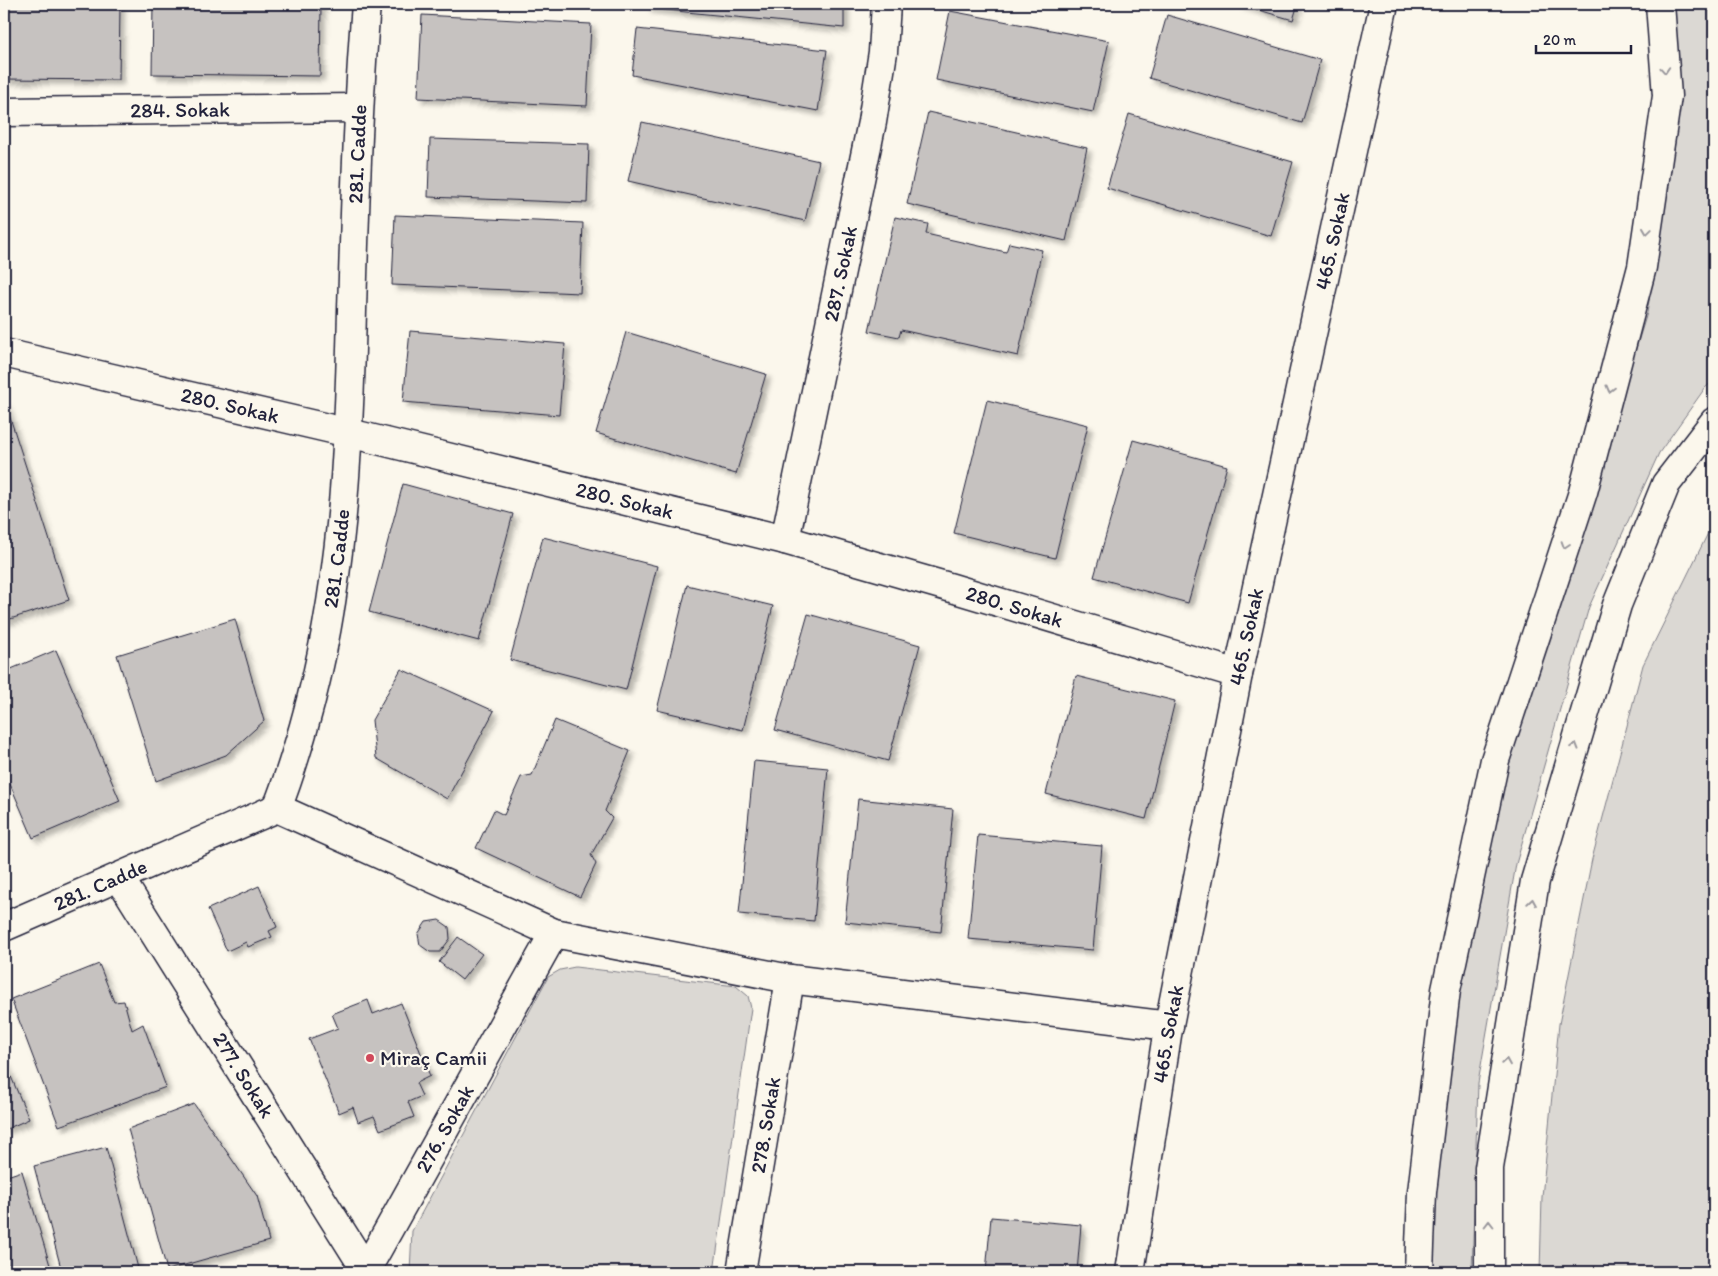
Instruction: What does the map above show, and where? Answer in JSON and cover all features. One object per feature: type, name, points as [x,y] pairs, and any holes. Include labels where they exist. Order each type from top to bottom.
[{"type":"main road","name":"281. Cadde","points":[[4,927],[277,808],[287,784],[317,681],[332,606],[341,538],[349,433],[358,108],[366,4]]},
{"type":"main road","name":"287. Sokak","points":[[785,540],[872,122],[883,52],[886,4]]},
{"type":"main road","name":"465. Sokak","points":[[1130,1272],[1169,1026],[1238,674],[1384,4]]},
{"type":"main road","points":[[1419,1272],[1422,1192],[1446,990],[1493,770],[1583,492],[1642,266],[1666,96],[1660,4]]},
{"type":"main road","name":"284. Sokak","points":[[4,112],[358,108]]},
{"type":"main road","name":"280. Sokak","points":[[4,353],[349,433],[785,540],[1238,674]]},
{"type":"main road","points":[[1489,1272],[1489,1168],[1536,881],[1617,605],[1666,484],[1714,422]]},
{"type":"main road","points":[[277,808],[554,933],[790,979],[1169,1026]]},
{"type":"main road","name":"277. Sokak","points":[[119,877],[366,1272]]},
{"type":"main road","name":"276. Sokak","points":[[366,1272],[554,933]]},
{"type":"main road","name":"278. Sokak","points":[[741,1272],[790,979]]},
{"type":"shaded area","points":[[1672,4],[1714,4],[1714,380],[1705,388],[1659,453],[1589,607],[1516,864],[1478,1083],[1472,1272],[1429,1272],[1459,955],[1481,848],[1647,313],[1675,142]]},
{"type":"shaded area","points":[[1714,521],[1714,1272],[1540,1272],[1542,1197],[1559,1024],[1592,859],[1643,665]]},
{"type":"shaded area","points":[[575,967],[736,986],[748,996],[751,1008],[714,1272],[410,1272],[412,1231],[548,977],[560,970]]},
{"type":"building","points":[[4,4],[120,4],[119,80],[4,79]]},
{"type":"building","points":[[153,4],[321,4],[320,76],[152,74]]},
{"type":"building","points":[[647,4],[844,4],[844,28],[647,8]]},
{"type":"building","points":[[1238,4],[1298,4],[1293,20]]},
{"type":"building","points":[[950,11],[1109,41],[1093,112],[936,80]]},
{"type":"building","points":[[422,15],[591,24],[587,106],[418,98]]},
{"type":"building","points":[[1167,15],[1320,60],[1302,123],[1149,78]]},
{"type":"building","points":[[637,29],[827,50],[818,111],[632,75]]},
{"type":"building","points":[[928,112],[1087,148],[1066,241],[907,204]]},
{"type":"building","points":[[1129,114],[1293,162],[1271,236],[1107,188]]},
{"type":"building","points":[[642,122],[819,161],[805,221],[628,181]]},
{"type":"building","points":[[430,139],[589,144],[587,203],[428,197]]},
{"type":"building","points":[[395,215],[583,223],[580,293],[392,285]]},
{"type":"building","points":[[895,217],[928,224],[926,234],[1006,252],[1009,243],[1042,250],[1018,356],[901,330],[899,337],[869,331]]},
{"type":"building","points":[[410,331],[565,344],[559,415],[403,402]]},
{"type":"building","points":[[626,332],[766,374],[736,474],[596,433]]},
{"type":"building","points":[[987,400],[1088,425],[1055,558],[954,533]]},
{"type":"building","points":[[4,403],[69,600],[4,621]]},
{"type":"building","points":[[1133,440],[1227,466],[1188,603],[1094,577]]},
{"type":"building","points":[[403,484],[513,514],[479,641],[369,612]]},
{"type":"building","points":[[543,537],[657,566],[626,690],[510,660]]},
{"type":"building","points":[[687,585],[773,606],[743,730],[657,710]]},
{"type":"building","points":[[808,614],[920,645],[888,761],[775,730]]},
{"type":"building","points":[[235,619],[264,721],[226,755],[156,781],[117,655]]},
{"type":"building","points":[[56,650],[120,801],[33,838],[4,770],[4,672]]},
{"type":"building","points":[[401,669],[494,711],[447,799],[376,758],[372,720]]},
{"type":"building","points":[[1076,676],[1175,701],[1146,819],[1046,794]]},
{"type":"building","points":[[555,720],[630,751],[605,811],[612,818],[591,855],[596,864],[580,897],[476,848],[494,810],[504,815],[521,777],[532,775]]},
{"type":"building","points":[[754,761],[828,768],[814,921],[739,914]]},
{"type":"building","points":[[858,799],[953,809],[941,932],[845,922]]},
{"type":"building","points":[[978,835],[1102,846],[1093,950],[968,939]]},
{"type":"building","points":[[259,886],[277,927],[269,931],[272,937],[248,947],[246,942],[227,951],[208,909]]},
{"type":"building","points":[[439,920],[449,927],[450,939],[440,952],[430,952],[420,945],[418,934],[426,922]]},
{"type":"building","points":[[458,937],[482,954],[462,980],[439,962]]},
{"type":"building","points":[[99,964],[114,1002],[124,1001],[132,1030],[143,1024],[166,1087],[59,1126],[11,999]]},
{"type":"building","name":"Miraç Camii","points":[[368,1000],[373,1014],[401,1003],[430,1076],[416,1083],[422,1096],[408,1102],[414,1117],[380,1130],[374,1116],[358,1122],[353,1107],[339,1113],[309,1039],[338,1028],[332,1014]]},
{"type":"building","points":[[4,1060],[29,1119],[4,1130]]},
{"type":"building","points":[[194,1104],[257,1196],[269,1241],[167,1270],[128,1129]]},
{"type":"building","points":[[106,1147],[139,1272],[62,1272],[34,1166]]},
{"type":"building","points":[[22,1171],[52,1272],[4,1272],[4,1177]]},
{"type":"building","points":[[991,1217],[1081,1225],[1077,1272],[986,1272]]},
{"type":"place","name":"Miraç Camii","points":[[370,1058]]}]
